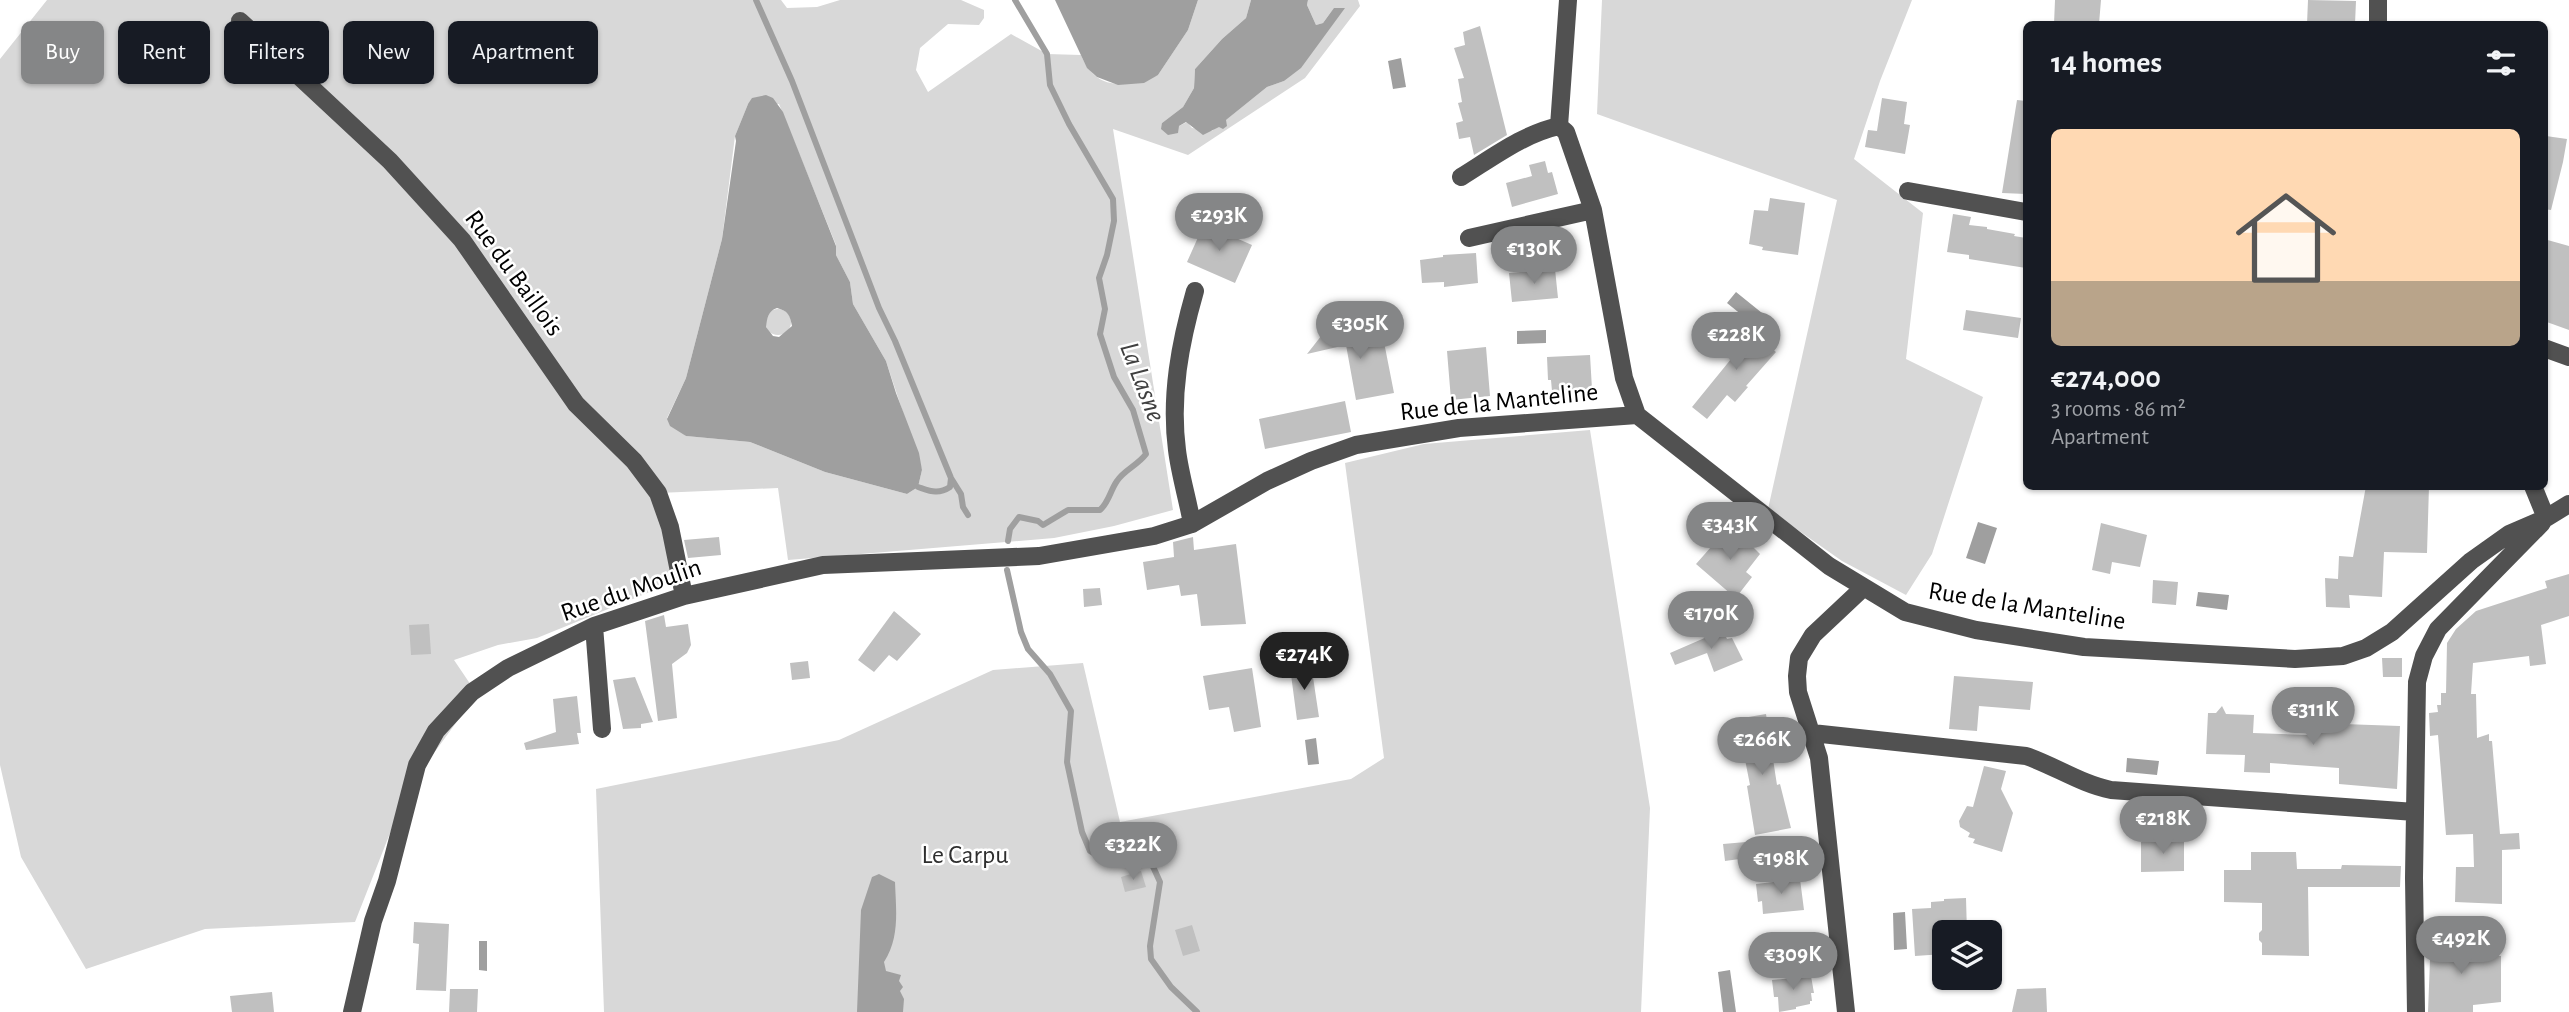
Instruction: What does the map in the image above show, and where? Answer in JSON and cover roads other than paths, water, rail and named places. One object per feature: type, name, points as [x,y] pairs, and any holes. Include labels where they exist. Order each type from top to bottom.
[{"type":"street","points":[[1559,126],[1568,0]]},
{"type":"street","points":[[2378,0],[2378,21]]},
{"type":"street","name":"Rue du Baillois","points":[[308,84],[390,161],[462,240],[576,404],[634,461],[658,493],[670,527],[684,596]]},
{"type":"street","points":[[1461,177],[1511,146],[1546,129],[1559,126]]},
{"type":"street","points":[[1559,126],[1566,132],[1592,210],[1625,378],[1637,415]]},
{"type":"street","points":[[1909,191],[2023,211]]},
{"type":"street","points":[[1469,238],[1592,210]]},
{"type":"street","points":[[1192,524],[1177,451],[1175,394],[1181,340],[1195,291]]},
{"type":"street","points":[[2548,349],[2569,357]]},
{"type":"street","name":"Rue de la Manteline","points":[[1039,556],[1145,538],[1192,524],[1267,481],[1356,445],[1459,428],[1637,415],[1761,514],[1863,588],[1905,612],[1976,629],[2084,647],[2295,659],[2343,656],[2366,648],[2392,632],[2471,561],[2509,534],[2546,518]]},
{"type":"street","points":[[2535,490],[2546,518]]},
{"type":"street","points":[[2416,1012],[2416,706],[2417,682],[2424,656],[2438,629],[2511,557],[2546,518],[2569,504]]},
{"type":"street","name":"Rue du Moulin","points":[[352,1012],[373,922],[387,881],[417,765],[436,731],[472,692],[508,668],[594,626],[684,596],[823,565],[1039,556]]},
{"type":"street","points":[[1846,1012],[1819,758],[1798,692],[1797,676],[1799,658],[1813,635],[1863,588]]},
{"type":"street","points":[[594,626],[602,729]]},
{"type":"street","points":[[1812,733],[2026,756],[2095,787],[2111,790],[2415,812]]},
{"type":"waterway","points":[[756,0],[792,81],[879,308],[968,515]]},
{"type":"waterway","name":"La Lasne","points":[[1008,541],[1010,529],[1019,517],[1038,521],[1043,525],[1068,510],[1100,510],[1120,477],[1146,454],[1133,410],[1114,377],[1100,334],[1105,309],[1099,278],[1114,221],[1113,199],[1069,124],[1050,85],[1047,54],[1015,0]]},
{"type":"waterway","points":[[918,487],[942,491],[950,487],[951,478]]},
{"type":"waterway","name":"La Lasne","points":[[1007,570],[1021,632],[1028,649],[1050,674],[1071,711],[1067,762],[1082,832],[1090,851],[1103,859],[1132,854],[1150,860],[1160,882],[1150,946],[1151,959],[1171,987],[1197,1012]]},
{"type":"park label","name":"Le Carpu","points":[[965,855]]}]
